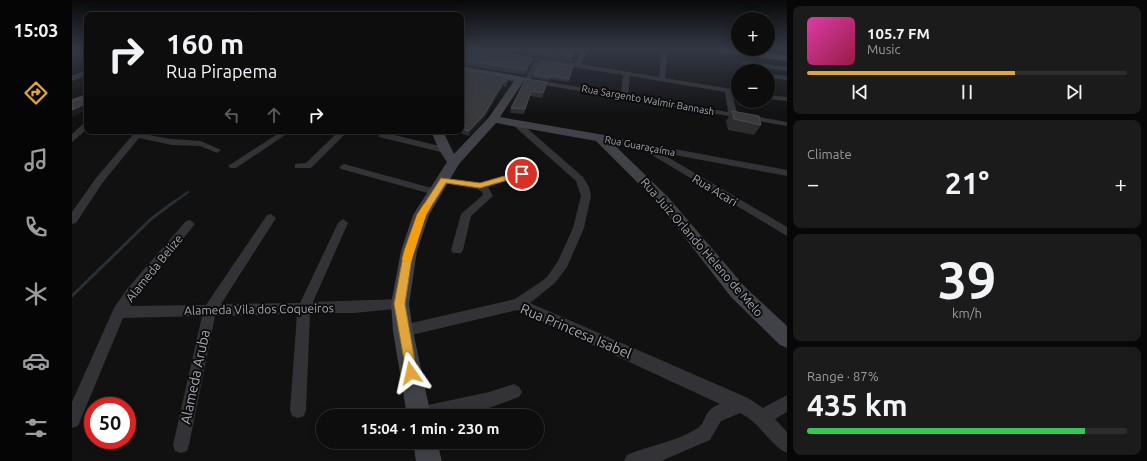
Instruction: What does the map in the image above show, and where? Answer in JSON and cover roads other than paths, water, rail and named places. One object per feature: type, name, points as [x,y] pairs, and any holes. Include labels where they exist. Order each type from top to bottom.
[{"type":"main road","name":"Rua Sargento Walmir Bannash","points":[[470,71],[523,79]]},
{"type":"main road","points":[[418,409],[403,331],[400,304],[409,251],[422,215],[440,186],[449,156],[493,119],[523,79]]},
{"type":"main road","name":"Rua Guaraçaíma","points":[[493,119],[600,138]]},
{"type":"main road","points":[[438,134],[449,156]]},
{"type":"main road","name":"Rua Juiz Orlando Heleno de Melo","points":[[600,138],[663,200],[712,258],[738,292],[787,339]]},
{"type":"main road","points":[[426,449],[429,461]]},
{"type":"street","points":[[523,79],[530,71]]},
{"type":"street","points":[[608,71],[731,91]]},
{"type":"street","points":[[662,79],[663,71]]},
{"type":"street","points":[[72,79],[84,73]]},
{"type":"street","points":[[624,96],[627,74]]},
{"type":"street","points":[[775,77],[787,78]]},
{"type":"street","name":"Rua Sargento Walmir Bannash","points":[[523,79],[787,124]]},
{"type":"street","points":[[728,90],[733,115]]},
{"type":"street","points":[[775,97],[787,100]]},
{"type":"street","points":[[517,124],[580,179],[585,187],[586,196],[578,226],[561,267],[545,285],[518,304]]},
{"type":"street","points":[[72,139],[84,128]]},
{"type":"street","points":[[72,220],[99,180],[138,134]]},
{"type":"street","points":[[143,134],[172,142],[201,144],[217,150]]},
{"type":"street","points":[[233,166],[250,154],[264,148],[283,134]]},
{"type":"street","points":[[298,166],[306,167],[341,134]]},
{"type":"street","points":[[382,135],[449,156]]},
{"type":"street","name":"Rua Guaraçaíma","points":[[600,138],[787,173]]},
{"type":"street","name":"Rua Acari","points":[[644,147],[787,232]]},
{"type":"street","points":[[344,167],[440,186],[480,186],[522,174]]},
{"type":"street","points":[[457,250],[466,214],[488,196],[486,190],[480,186]]},
{"type":"street","points":[[210,310],[271,218]]},
{"type":"street","points":[[298,410],[304,308],[343,223]]},
{"type":"street","name":"Alameda Belize","points":[[72,420],[119,312],[131,293],[190,224]]},
{"type":"street","name":"Alameda Vila dos Coqueiros","points":[[119,312],[304,308],[400,304]]},
{"type":"street","name":"Rua Princesa Isabel","points":[[403,331],[518,304],[742,404],[762,417],[787,445]]},
{"type":"street","name":"Alameda Aruba","points":[[181,445],[210,310]]},
{"type":"street","points":[[450,409],[489,400],[514,392]]},
{"type":"street","points":[[762,417],[787,403]]},
{"type":"street","points":[[633,461],[652,456],[704,434],[710,429],[714,418],[720,412],[742,404]]},
{"type":"waterway","points":[[174,202],[188,192]]},
{"type":"waterway","points":[[72,296],[151,219],[175,201]]}]
